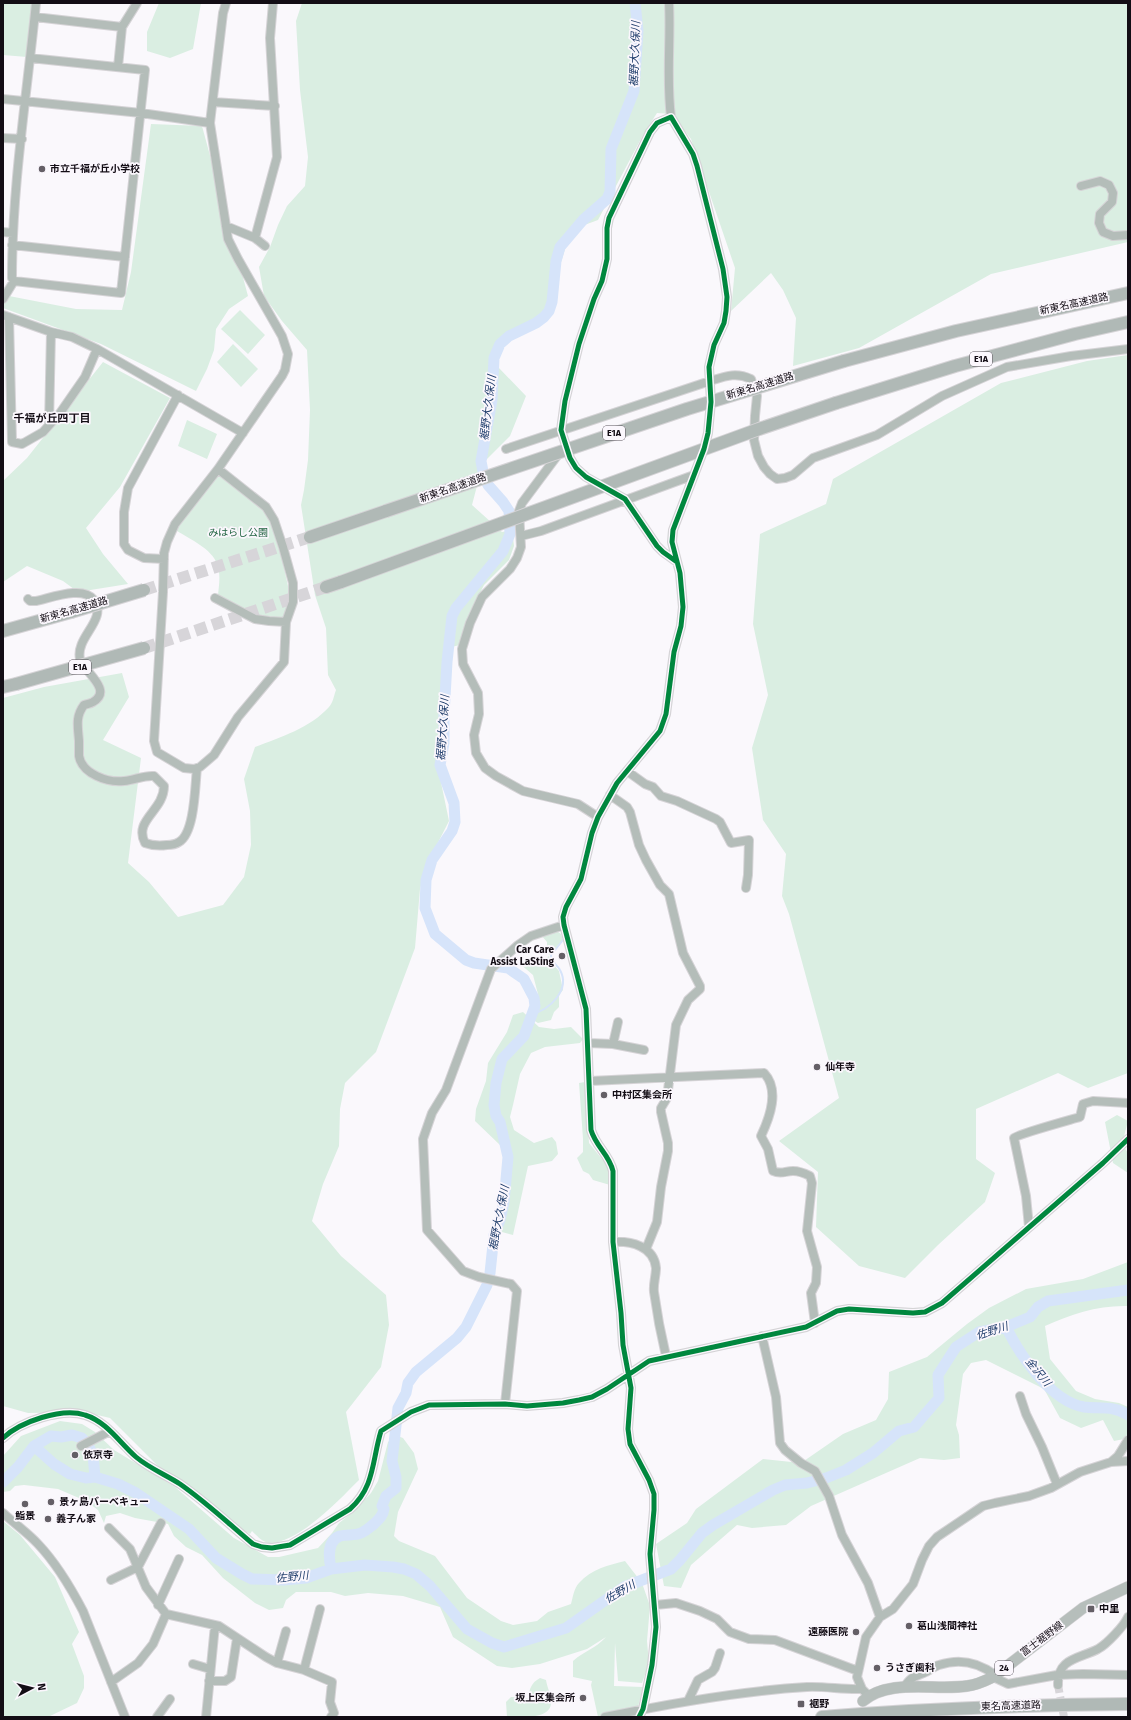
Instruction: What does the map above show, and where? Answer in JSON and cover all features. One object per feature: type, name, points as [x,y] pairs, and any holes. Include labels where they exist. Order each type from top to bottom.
[{"type":"highway","name":"新東名高速道路","points":[[310,537],[687,409],[844,361],[956,331],[1128,293]]},
{"type":"highway","name":"E1A","points":[[326,587],[752,431],[836,403],[955,366],[1074,334],[1128,322]]},
{"type":"highway","name":"新東名高速道路","points":[[3,631],[144,590]]},
{"type":"highway","name":"E1A","points":[[3,687],[144,648]]},
{"type":"highway","name":"東名高速道路","points":[[822,1717],[1001,1706],[1128,1704]]},
{"type":"main road","name":"富士裾野線","points":[[865,1695],[879,1691],[904,1688],[945,1688],[968,1686],[994,1676],[1083,1608],[1128,1587]]},
{"type":"street","points":[[14,282],[12,278],[13,233],[36,3]]},
{"type":"street","points":[[118,67],[122,27],[137,3]]},
{"type":"street","points":[[218,469],[266,507],[274,520],[293,583],[294,602],[286,622],[284,662],[238,717],[214,755],[197,768],[184,768],[157,752],[154,741],[164,559],[167,542],[175,524],[218,469],[282,376],[285,370],[288,354],[282,336],[228,239],[210,124],[223,13],[226,3]]},
{"type":"street","points":[[254,238],[277,157],[270,38],[273,3]]},
{"type":"street","points":[[641,1713],[652,1665],[656,1627],[650,1554],[654,1494],[649,1480],[630,1444],[628,1429],[631,1388],[623,1345],[613,1242],[613,1171],[611,1163],[594,1141],[591,1130],[586,1009],[563,917],[566,907],[581,879],[592,833],[598,817],[610,795],[627,771],[660,731],[666,714],[674,652],[681,626],[683,607],[680,573],[672,542],[673,530],[708,433],[711,402],[709,367],[724,323],[727,297],[726,284],[697,166],[693,154],[671,117],[668,97],[671,30],[669,3]]},
{"type":"street","points":[[35,17],[122,27]]},
{"type":"street","points":[[14,282],[121,293],[145,70],[30,58]]},
{"type":"street","points":[[3,99],[141,113],[210,124]]},
{"type":"street","points":[[213,102],[275,106]]},
{"type":"street","points":[[671,117],[657,123],[650,132],[609,218],[607,228],[607,259],[602,281],[594,299],[579,344],[565,401],[560,430],[573,463],[586,477],[625,499],[657,546],[677,562]]},
{"type":"street","points":[[3,138],[22,139]]},
{"type":"street","points":[[1081,186],[1100,181],[1109,185],[1113,193],[1112,202],[1100,214],[1099,223],[1103,232],[1113,236],[1128,235]]},
{"type":"street","points":[[226,226],[254,238],[265,246]]},
{"type":"street","points":[[3,232],[13,233]]},
{"type":"street","points":[[12,246],[125,257]]},
{"type":"street","points":[[3,299],[14,282]]},
{"type":"street","points":[[97,349],[85,377],[60,413],[43,432],[22,444],[12,442],[6,316],[52,332],[72,336],[97,349],[243,433]]},
{"type":"street","points":[[49,425],[52,332]]},
{"type":"street","points":[[506,449],[733,374],[742,375],[751,380],[757,396],[754,440],[758,456],[770,474],[777,479],[785,478],[793,475],[813,458],[877,435],[942,396],[1007,367],[1071,356],[1128,349]]},
{"type":"street","points":[[164,559],[144,558],[128,550],[124,544],[124,512],[128,488],[178,395]]},
{"type":"street","points":[[565,443],[556,458],[522,503],[519,511],[521,547],[510,569],[482,597],[476,607],[462,649],[463,664],[478,693],[479,714],[474,735],[476,752],[485,768],[523,791],[578,804],[598,817]]},
{"type":"street","points":[[521,536],[541,531],[694,475]]},
{"type":"street","points":[[28,599],[30,601],[36,601],[78,592],[86,593],[95,601],[97,607],[96,619],[83,640],[80,655],[83,664],[98,684],[99,694],[97,699],[84,706],[77,717],[79,756],[82,764],[90,772],[109,780],[122,781],[148,775],[154,776],[164,786],[164,793],[161,802],[145,822],[141,830],[142,837],[146,843],[154,846],[169,845],[179,842],[185,836],[190,826],[197,768]]},
{"type":"street","points":[[215,598],[255,619],[286,622]]},
{"type":"street","points":[[627,771],[645,784],[653,787],[661,796],[677,801],[716,819],[720,822],[731,843],[749,840],[746,888]]},
{"type":"street","points":[[610,795],[627,807],[639,845],[646,860],[660,885],[669,894],[683,953],[700,986],[700,989],[688,1000],[676,1026],[667,1098],[661,1108],[668,1143],[668,1151],[660,1187],[657,1222],[646,1249]]},
{"type":"street","points":[[505,1404],[517,1291],[511,1284],[479,1277],[463,1271],[427,1230],[423,1139],[432,1113],[446,1090],[491,969],[518,945],[531,936],[564,925]]},
{"type":"street","points":[[613,1044],[618,1022]]},
{"type":"street","points":[[588,1043],[613,1044],[644,1050]]},
{"type":"street","points":[[590,1081],[764,1073],[770,1079],[772,1101],[770,1117],[761,1136],[768,1149],[773,1171],[779,1174],[792,1171],[802,1172],[810,1176],[812,1183],[807,1231],[817,1267],[816,1283],[811,1293],[815,1323]]},
{"type":"street","points":[[1029,1227],[1026,1196],[1014,1138],[1017,1135],[1080,1117],[1083,1104],[1093,1101],[1128,1103]]},
{"type":"street","points":[[3,1438],[17,1427],[29,1421],[60,1414],[75,1413],[85,1415],[98,1420],[137,1457],[181,1485],[253,1544],[272,1548],[290,1545],[359,1502],[366,1491],[370,1479],[381,1431],[411,1412],[429,1405],[505,1404],[527,1406],[579,1400],[592,1397],[628,1376],[649,1361],[666,1356],[806,1327],[830,1314],[849,1308],[913,1313],[925,1312],[934,1309],[1103,1163],[1128,1139]]},
{"type":"street","points":[[613,1242],[632,1243],[646,1249],[656,1265],[653,1290],[666,1356]]},
{"type":"street","points":[[762,1336],[776,1397],[780,1443],[785,1450],[801,1463],[815,1471],[829,1496],[842,1535],[868,1583],[880,1617]]},
{"type":"street","points":[[1020,1396],[1026,1414],[1057,1484]]},
{"type":"street","points":[[81,1446],[110,1431]]},
{"type":"street","points":[[1111,1462],[1118,1456],[1128,1440]]},
{"type":"street","points":[[865,1695],[857,1677],[866,1637],[880,1617],[893,1609],[913,1584],[929,1546],[937,1537],[983,1506],[1029,1496],[1080,1472],[1111,1462],[1128,1461]]},
{"type":"street","points":[[3,1514],[38,1544],[64,1578],[83,1611],[125,1717]]},
{"type":"street","points":[[111,1580],[138,1567],[161,1522]]},
{"type":"street","points":[[109,1528],[125,1543],[138,1567],[146,1587],[166,1614],[219,1626],[266,1657],[304,1670],[332,1682],[330,1702],[334,1713],[332,1717]]},
{"type":"street","points":[[158,1605],[179,1559]]},
{"type":"street","points":[[655,1605],[676,1603],[700,1611],[717,1620],[730,1632],[749,1639],[775,1640],[858,1671]]},
{"type":"street","points":[[304,1670],[320,1609]]},
{"type":"street","points":[[112,1682],[138,1664],[153,1644],[166,1614]]},
{"type":"street","points":[[1058,1685],[1058,1675],[1067,1662],[1092,1652],[1106,1644],[1128,1617]]},
{"type":"street","points":[[206,1717],[215,1625]]},
{"type":"street","points":[[278,1662],[286,1631]]},
{"type":"street","points":[[209,1681],[225,1680],[231,1677],[237,1638]]},
{"type":"street","points":[[688,1702],[698,1680],[712,1672],[715,1668],[720,1653]]},
{"type":"street","points":[[904,1688],[909,1679],[939,1665],[966,1661],[986,1668],[994,1676],[1008,1684],[1058,1675],[1128,1675]]},
{"type":"street","points":[[193,1664],[210,1669]]},
{"type":"street","points":[[605,1717],[641,1713],[688,1702],[752,1691],[809,1687],[865,1695]]},
{"type":"street","points":[[157,1717],[170,1699]]},
{"type":"green space","points":[[3,3],[33,3],[27,57],[3,55]]},
{"type":"green space","points":[[159,3],[201,3],[193,49],[170,58],[147,51],[147,32]]},
{"type":"green space","points":[[302,3],[1128,3],[1128,242],[991,274],[859,348],[793,366],[796,318],[783,290],[771,273],[731,311],[735,268],[691,139],[672,114],[657,113],[643,135],[598,220],[571,230],[544,317],[500,341],[498,367],[526,396],[510,436],[483,463],[472,505],[502,532],[512,530],[514,546],[509,560],[484,585],[471,611],[460,645],[447,648],[439,704],[438,768],[449,821],[426,866],[420,889],[415,948],[376,1052],[345,1083],[340,1109],[339,1146],[323,1184],[312,1221],[341,1256],[386,1295],[389,1325],[381,1367],[346,1412],[359,1480],[330,1509],[305,1529],[293,1536],[269,1543],[262,1540],[252,1531],[250,1534],[223,1519],[157,1465],[110,1418],[85,1412],[28,1413],[3,1406],[3,698],[44,687],[122,673],[129,697],[103,740],[141,758],[128,863],[149,882],[178,917],[223,905],[244,877],[251,845],[250,811],[244,779],[255,747],[295,731],[313,721],[329,707],[332,701],[336,690],[328,675],[326,628],[315,595],[301,505],[308,460],[310,410],[307,350],[282,321],[264,296],[259,267],[270,247],[287,206],[305,186],[308,157],[300,90],[296,21]]},
{"type":"green space","points":[[151,124],[202,126],[248,296],[229,309],[216,329],[214,350],[207,369],[196,391],[101,344],[3,308],[3,304],[9,296],[76,309],[122,310],[131,272]]},
{"type":"green space","points":[[240,310],[265,335],[248,354],[221,329]]},
{"type":"green space","points":[[233,344],[258,369],[241,387],[217,362]]},
{"type":"green space","points":[[1128,355],[1128,1073],[1088,1088],[1058,1073],[976,1109],[976,1159],[995,1173],[985,1202],[905,1278],[859,1266],[816,1227],[818,1172],[779,1141],[839,1098],[789,914],[782,896],[786,854],[763,820],[752,748],[768,695],[753,624],[760,534],[826,504],[833,479],[1001,383],[1087,361]]},
{"type":"green space","points":[[103,362],[170,398],[120,487],[86,528],[103,554],[128,584],[78,592],[63,581],[27,566],[3,582],[3,481],[27,458]]},
{"type":"green space","points":[[187,420],[217,434],[207,459],[178,446]]},
{"type":"green space","name":"みはらし公園","points":[[221,474],[265,511],[270,522],[282,559],[290,595],[284,617],[265,619],[256,616],[218,595],[219,572],[214,559],[206,549],[177,531],[177,525],[216,475]]},
{"type":"green space","points":[[557,931],[561,934],[563,940],[549,955],[547,942],[541,935]]},
{"type":"green space","points":[[549,956],[550,961],[559,971],[563,990],[559,995],[559,1007],[554,1012],[551,1020],[538,1023],[533,1020],[537,1013],[539,998],[533,975],[519,963],[527,959],[543,961]]},
{"type":"green space","points":[[523,1012],[539,1027],[554,1029],[571,1027],[583,1039],[580,1043],[545,1047],[531,1053],[520,1074],[510,1117],[514,1130],[534,1143],[552,1137],[556,1142],[558,1154],[552,1161],[528,1166],[513,1235],[502,1232],[506,1186],[510,1165],[500,1145],[475,1121],[476,1109],[486,1081],[488,1063],[507,1032],[513,1015]]},
{"type":"green space","points":[[585,1082],[589,1143],[606,1164],[609,1171],[610,1185],[593,1180],[589,1174],[583,1171],[577,1158],[583,1152],[579,1083]]},
{"type":"green space","points":[[1117,1115],[1128,1121],[1122,1144],[1128,1153],[1128,1173],[1113,1163],[1105,1122]]},
{"type":"green space","points":[[1128,1262],[1128,1306],[1106,1307],[1085,1311],[1045,1326],[1050,1359],[1076,1391],[1095,1399],[1119,1403],[1128,1407],[1128,1433],[1124,1439],[1114,1441],[1103,1420],[1081,1428],[1060,1418],[1044,1389],[986,1360],[971,1363],[963,1374],[956,1425],[959,1435],[960,1458],[944,1460],[920,1458],[811,1506],[786,1525],[752,1528],[737,1525],[691,1565],[681,1588],[664,1586],[656,1544],[687,1523],[696,1509],[763,1459],[801,1463],[843,1434],[876,1420],[888,1399],[889,1372],[927,1357],[989,1308],[1026,1289],[1083,1279]]},
{"type":"green space","points":[[60,1421],[82,1424],[95,1432],[114,1450],[175,1487],[234,1538],[268,1557],[279,1557],[318,1548],[339,1523],[352,1513],[371,1493],[378,1481],[388,1442],[395,1435],[403,1438],[414,1453],[418,1469],[398,1512],[394,1536],[399,1541],[435,1556],[467,1598],[501,1621],[513,1625],[537,1621],[548,1612],[571,1604],[577,1585],[589,1574],[600,1568],[625,1561],[642,1583],[650,1606],[647,1641],[649,1663],[642,1683],[618,1681],[615,1643],[614,1686],[643,1687],[638,1707],[604,1717],[598,1717],[591,1685],[592,1681],[573,1677],[573,1661],[606,1637],[587,1649],[540,1664],[512,1668],[497,1666],[453,1637],[440,1607],[403,1596],[368,1593],[345,1596],[331,1592],[296,1592],[286,1600],[283,1608],[269,1610],[255,1603],[223,1578],[202,1555],[186,1547],[174,1536],[168,1524],[135,1518],[120,1513],[106,1516],[104,1523],[98,1510],[86,1501],[58,1489],[24,1485],[15,1486],[10,1491],[3,1492],[3,1456],[21,1436]]},
{"type":"green space","points":[[3,1521],[20,1535],[55,1577],[79,1632],[72,1644],[84,1676],[84,1688],[77,1703],[48,1717],[3,1717]]},
{"type":"green space","points":[[540,1678],[546,1680],[551,1701],[549,1709],[545,1713],[539,1715],[507,1717],[506,1702],[511,1697],[528,1698],[531,1686]]},
{"type":"waterway","name":"裾野大久保川","points":[[331,1569],[330,1546],[332,1542],[340,1536],[361,1533],[374,1524],[383,1514],[384,1509],[382,1506],[386,1496],[396,1488],[396,1477],[392,1461],[398,1408],[406,1393],[408,1383],[416,1372],[457,1338],[466,1327],[487,1285],[490,1273],[494,1235],[500,1220],[504,1202],[508,1157],[500,1122],[496,1116],[494,1105],[496,1083],[502,1059],[524,1036],[535,1006],[534,998],[524,979],[508,968],[474,963],[466,960],[435,934],[425,908],[426,880],[432,860],[452,831],[455,822],[454,803],[440,765],[444,743],[447,662],[452,616],[456,608],[503,551],[510,534],[509,511],[488,485],[484,477],[481,461],[492,400],[494,358],[500,344],[509,336],[536,323],[549,311],[552,302],[556,261],[560,247],[583,220],[607,199],[610,192],[611,149],[634,91],[638,31],[635,3]]},
{"type":"waterway","points":[[532,1014],[539,1012],[551,1004],[560,992],[563,985],[563,977],[560,970],[552,960],[551,955],[563,940]]},
{"type":"waterway","name":"佐野川","points":[[34,1446],[54,1464],[70,1474],[86,1478],[95,1477],[118,1484],[136,1493],[189,1529],[216,1558],[252,1579],[284,1580],[306,1578],[331,1569],[365,1565],[404,1569],[416,1574],[430,1586],[467,1629],[492,1643],[504,1647],[566,1628],[624,1587],[671,1569],[702,1533],[773,1490],[785,1485],[807,1483],[826,1478],[846,1470],[873,1453],[899,1431],[914,1427],[939,1398],[938,1375],[956,1347],[979,1332],[1006,1327],[1030,1317],[1038,1307],[1048,1301],[1128,1290]]},
{"type":"waterway","name":"金沢川","points":[[1006,1327],[1028,1363],[1059,1396],[1071,1403],[1084,1407],[1112,1409],[1128,1415]]},
{"type":"waterway","name":"佐野川","points":[[3,1482],[18,1467],[34,1446],[51,1436],[61,1437],[72,1435],[82,1438],[88,1445],[93,1455],[95,1477]]},
{"type":"tunnel","points":[[144,590],[310,537]]},
{"type":"tunnel","points":[[144,648],[326,587]]},
{"type":"tunnel","points":[[1058,1685],[1064,1717]]},
{"type":"cycle path","points":[[639,1717],[643,1709],[652,1665],[656,1627],[650,1554],[654,1494],[649,1480],[630,1444],[628,1429],[631,1388],[623,1345],[613,1242],[613,1171],[609,1160],[596,1141],[591,1130],[586,1009],[563,917],[566,907],[581,879],[592,833],[598,817],[617,783],[660,731],[666,714],[674,652],[681,626],[683,607],[680,573],[672,542],[673,530],[704,449],[708,433],[711,402],[709,367],[714,345],[724,323],[726,311],[727,297],[723,269],[697,166],[693,154],[671,117],[657,123],[650,132],[609,218],[607,228],[607,259],[602,281],[594,299],[579,344],[565,401],[561,430],[570,458],[576,468],[586,477],[625,499],[657,546],[677,562]]},
{"type":"cycle path","points":[[3,1438],[10,1432],[42,1418],[65,1413],[85,1415],[100,1422],[141,1461],[190,1491],[253,1544],[272,1548],[290,1545],[350,1509],[358,1501],[364,1492],[372,1473],[381,1431],[411,1412],[429,1405],[505,1404],[527,1406],[563,1403],[592,1397],[607,1389],[649,1361],[806,1327],[837,1311],[849,1309],[913,1313],[925,1312],[942,1303],[1103,1163],[1128,1139]]},
{"type":"place","name":"市立千福が丘小学校","points":[[42,169]]},
{"type":"place","name":"Car Care Assist LaSting","points":[[562,956]]},
{"type":"place","name":"仙年寺","points":[[817,1067]]},
{"type":"place","name":"中村区集会所","points":[[604,1095]]},
{"type":"place","name":"依京寺","points":[[75,1455]]},
{"type":"place","name":"景ヶ島バーベキュー","points":[[51,1502]]},
{"type":"place","name":"鮨景","points":[[25,1504]]},
{"type":"place","name":"義子ん家","points":[[48,1519]]},
{"type":"place","name":"中里","points":[[1091,1609]]},
{"type":"place","name":"葛山浅間神社","points":[[909,1626]]},
{"type":"place","name":"遠藤医院","points":[[856,1632]]},
{"type":"place","name":"うさぎ歯科","points":[[877,1668]]},
{"type":"place","name":"坂上区集会所","points":[[583,1698]]},
{"type":"place","name":"裾野","points":[[801,1704]]},
{"type":"district","name":"千福が丘四丁目","points":[[52,418]]}]
